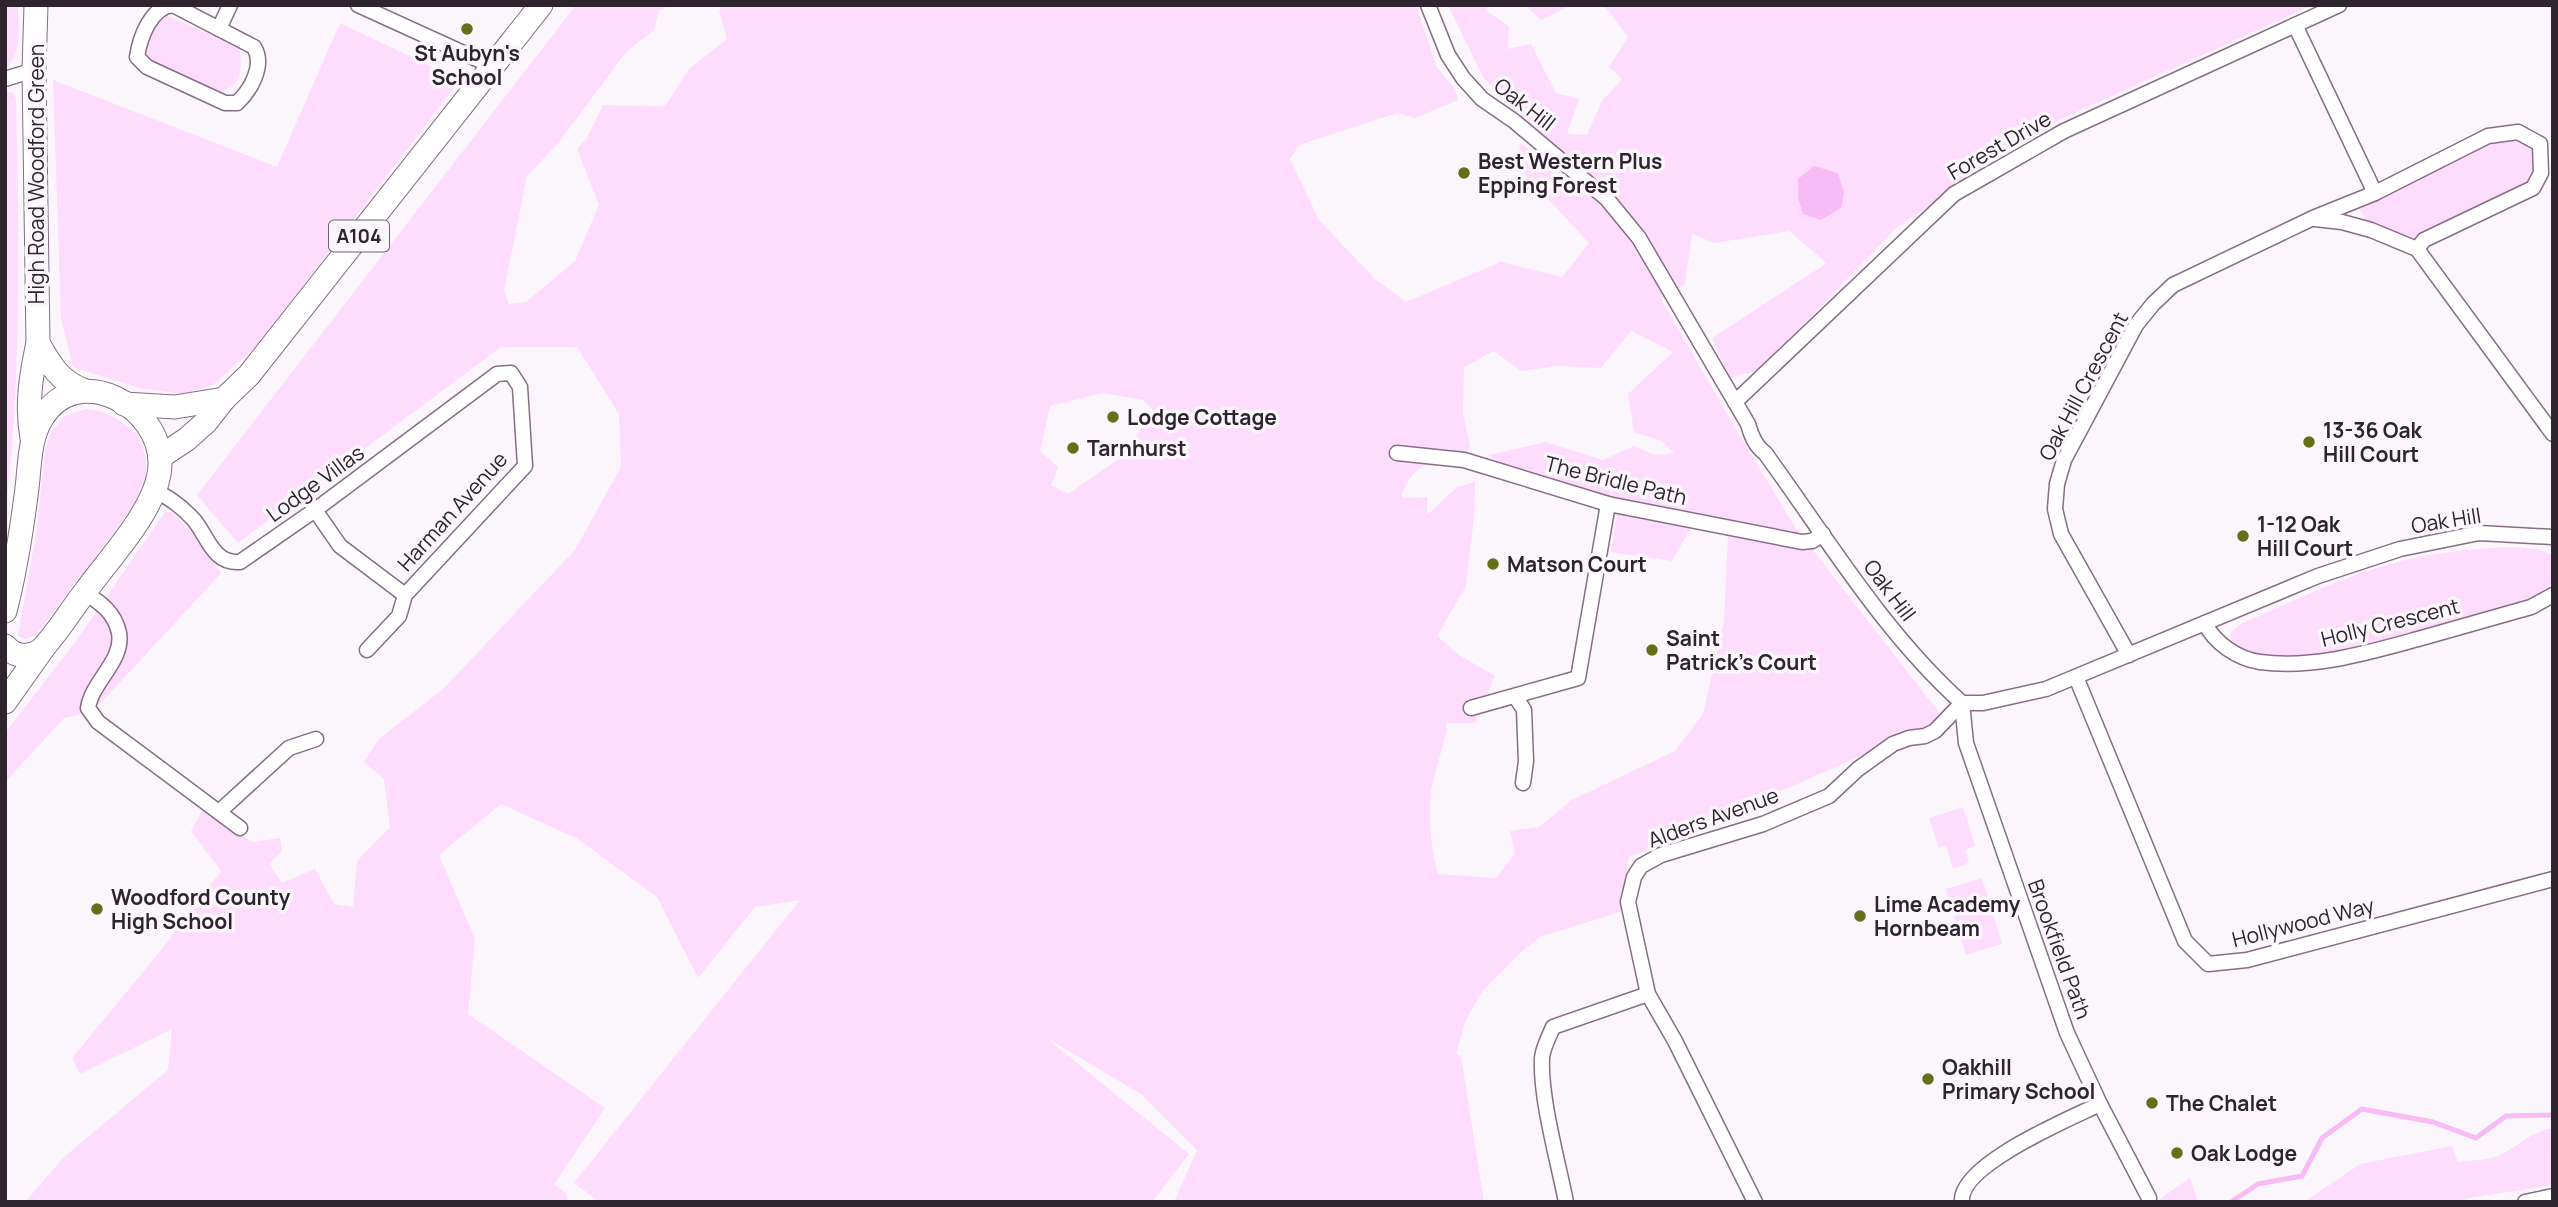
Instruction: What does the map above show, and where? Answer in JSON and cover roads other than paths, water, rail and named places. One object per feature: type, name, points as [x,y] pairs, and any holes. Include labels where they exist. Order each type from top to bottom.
[{"type":"main road","name":"High Road Woodford Green","points":[[33,444],[28,412],[38,343],[34,70],[36,5]]},
{"type":"main road","name":"A104","points":[[160,457],[206,422],[224,399],[249,375],[541,5]]},
{"type":"main road","points":[[5,702],[139,518],[159,477],[160,457],[153,431],[146,421],[112,397],[83,390],[62,380],[38,343]]},
{"type":"main road","points":[[5,611],[21,537],[35,432],[51,405],[70,392],[83,390]]},
{"type":"main road","points":[[124,404],[175,407],[224,399]]},
{"type":"main road","points":[[5,646],[15,654],[23,656],[32,655],[46,645]]},
{"type":"street","points":[[173,5],[219,29],[254,47],[259,55],[259,66],[245,96],[237,103],[225,103],[203,93],[147,66],[137,57],[139,45],[155,13],[162,6],[173,5]]},
{"type":"street","points":[[219,29],[229,5]]},
{"type":"street","points":[[358,5],[481,61],[492,69]]},
{"type":"street","name":"Oak Hill","points":[[1428,5],[1448,55],[1463,78],[1482,99],[1514,121],[1607,199],[1639,238],[1735,402],[1759,449],[1765,453],[1909,649],[1962,703],[1983,703],[2018,697],[2076,677],[2318,576],[2400,549],[2479,533],[2553,537]]},
{"type":"street","name":"Forest Drive","points":[[1735,402],[1954,194],[2064,131],[2339,5]]},
{"type":"street","points":[[2295,25],[2375,193]]},
{"type":"street","points":[[5,79],[34,70]]},
{"type":"street","name":"Oak Hill Crescent","points":[[2129,655],[2062,534],[2055,509],[2057,484],[2064,460],[2136,325],[2173,285],[2314,218],[2375,193],[2488,136],[2518,132],[2546,142],[2541,173],[2533,188],[2424,240],[2417,249]]},
{"type":"street","points":[[2314,218],[2371,230],[2417,249],[2553,434]]},
{"type":"street","name":"Lodge Villas","points":[[154,491],[174,501],[195,522],[215,553],[231,563],[240,562],[315,510],[497,374],[511,373]]},
{"type":"street","name":"Harman Avenue","points":[[367,650],[399,616],[405,595],[525,466],[520,387],[511,373]]},
{"type":"street","name":"The Bridle Path","points":[[1397,453],[1464,460],[1608,504],[1802,542],[1812,541],[1823,534]]},
{"type":"street","points":[[1471,708],[1578,678],[1608,504]]},
{"type":"street","name":"Harman Avenue","points":[[315,510],[340,546],[405,595]]},
{"type":"street","points":[[85,592],[117,620],[121,642],[88,708],[98,722],[240,828]]},
{"type":"street","name":"Holly Crescent","points":[[2206,623],[2209,631],[2227,649],[2258,662],[2311,663],[2362,654],[2531,607],[2553,595]]},
{"type":"street","name":"Hollywood Way","points":[[2076,677],[2185,941],[2208,964],[2247,960],[2553,879]]},
{"type":"street","points":[[1515,696],[1524,710],[1526,761],[1523,783]]},
{"type":"street","name":"Alders Avenue","points":[[1755,1202],[1675,1041],[1648,994],[1628,902],[1634,877],[1641,866],[1661,855],[1763,824],[1829,796],[1858,769],[1892,744],[1909,738],[1925,737],[1935,731],[1962,703]]},
{"type":"street","name":"Brookfield Path","points":[[1962,703],[1966,743],[2067,1033],[2149,1198]]},
{"type":"street","points":[[220,811],[289,748],[316,739]]},
{"type":"street","points":[[1566,1202],[1545,1096],[1542,1057],[1546,1043],[1553,1027],[1648,994]]},
{"type":"street","points":[[1962,1202],[1965,1185],[1980,1170],[2037,1133],[2100,1104]]},
{"type":"street","points":[[2525,1202],[2553,1196]]},
{"type":"waterway","points":[[2231,1202],[2258,1184],[2302,1176],[2322,1138],[2362,1109],[2433,1122],[2476,1138],[2506,1116],[2553,1115]]},
{"type":"place","name":"St Aubyn's School","points":[[467,29]]},
{"type":"place","name":"Best Western Plus Epping Forest","points":[[1464,173]]},
{"type":"place","name":"Lodge Cottage","points":[[1113,417]]},
{"type":"place","name":"13-36 Oak Hill Court","points":[[2309,442]]},
{"type":"place","name":"Tarnhurst","points":[[1073,448]]},
{"type":"place","name":"1-12 Oak Hill Court","points":[[2243,536]]},
{"type":"place","name":"Matson Court","points":[[1493,564]]},
{"type":"place","name":"Saint Patrick's Court","points":[[1652,650]]},
{"type":"place","name":"Woodford County High School","points":[[97,909]]},
{"type":"place","name":"Lime Academy Hornbeam","points":[[1860,916]]},
{"type":"place","name":"Oakhill Primary School","points":[[1928,1079]]},
{"type":"place","name":"The Chalet","points":[[2152,1103]]},
{"type":"place","name":"Oak Lodge","points":[[2177,1153]]}]
